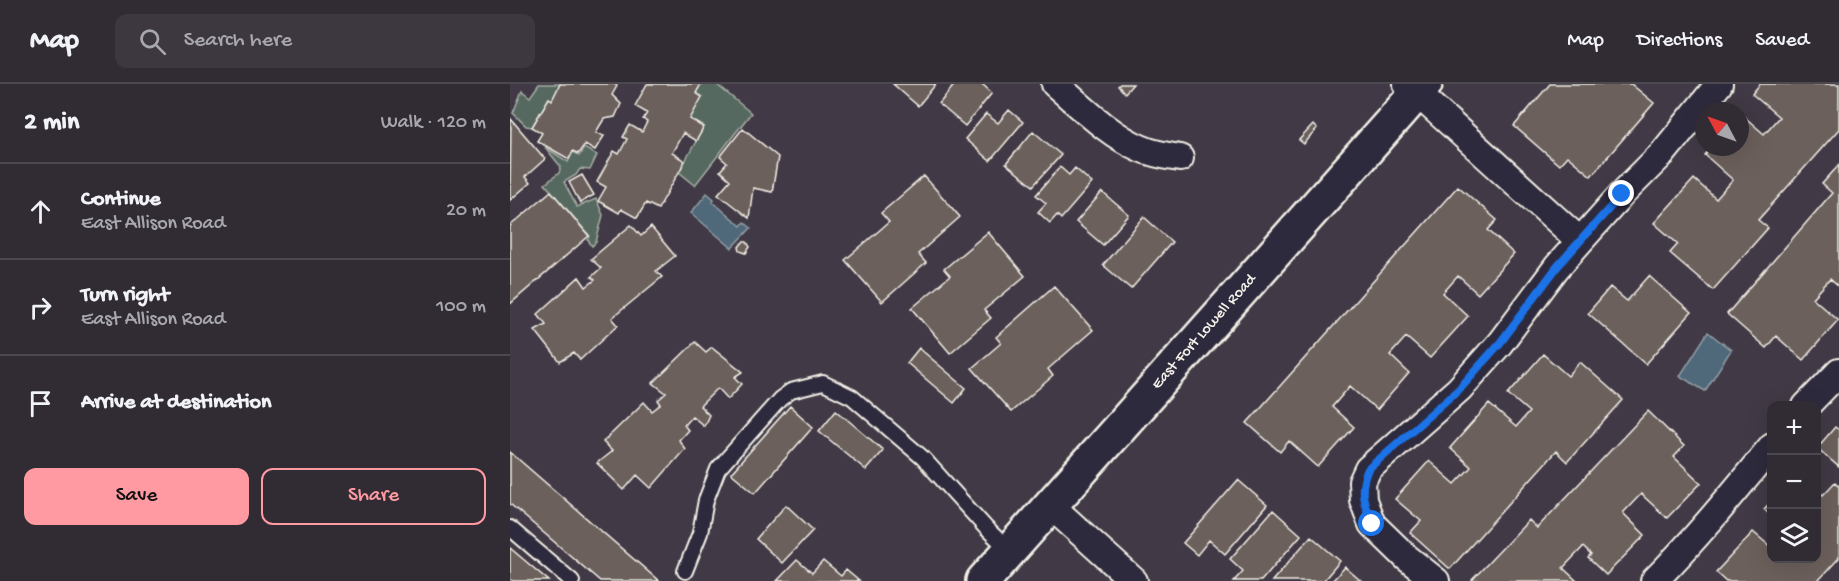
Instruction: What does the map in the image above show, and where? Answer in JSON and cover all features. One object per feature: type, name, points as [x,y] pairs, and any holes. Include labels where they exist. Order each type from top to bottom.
[{"type":"main road","name":"East Fort Lowell Road","points":[[983,581],[1416,87]]},
{"type":"street","points":[[1055,84],[1120,137],[1139,148],[1160,155],[1180,158]]},
{"type":"street","points":[[1436,581],[1406,557],[1372,524],[1363,500],[1362,482],[1368,469],[1459,389],[1500,343],[1557,267],[1622,194],[1664,153],[1719,84]]},
{"type":"street","points":[[1416,87],[1580,241]]},
{"type":"street","points":[[1810,401],[1839,372]]},
{"type":"street","points":[[1654,581],[1675,561],[1767,452]]},
{"type":"street","points":[[1050,505],[1134,581]]},
{"type":"lane","points":[[685,571],[700,533],[706,500],[718,469],[780,399],[791,391],[823,383],[852,397],[922,458],[1010,551]]},
{"type":"lane","points":[[510,528],[572,581]]},
{"type":"green space","points":[[539,84],[561,84],[552,100],[549,98],[532,127],[526,126],[513,113],[522,91],[530,97]]},
{"type":"green space","points":[[701,84],[716,84],[751,113],[695,185],[679,172],[704,127],[690,119],[696,93]]},
{"type":"green space","points":[[545,147],[568,162],[573,152],[579,156],[584,148],[597,155],[590,170],[580,169],[576,175],[564,182],[577,207],[596,199],[603,215],[596,242],[592,246],[588,240],[590,236],[545,184],[559,173],[561,167]]},
{"type":"water","points":[[707,193],[714,199],[713,202],[741,226],[744,222],[751,228],[732,248],[691,213]]},
{"type":"water","points":[[1708,332],[1731,350],[1705,391],[1680,376]]},
{"type":"building","points":[[560,84],[614,84],[617,86],[612,95],[621,104],[615,117],[604,119],[596,132],[604,136],[595,150],[585,144],[578,154],[573,151],[569,159],[537,141],[542,133],[532,127],[549,98],[552,100]]},
{"type":"building","points":[[647,84],[701,84],[696,93],[702,97],[690,119],[704,127],[696,141],[683,133],[672,153],[685,161],[658,209],[646,203],[637,218],[621,209],[619,213],[598,201],[606,187],[597,182],[614,151],[619,154],[627,139],[623,137],[630,125],[642,132],[647,122],[643,119],[647,113],[635,106]]},
{"type":"building","points":[[893,84],[936,84],[918,106]]},
{"type":"building","points":[[955,84],[982,84],[992,93],[965,126],[939,104]]},
{"type":"building","points":[[1133,84],[1125,93],[1118,86]]},
{"type":"building","points":[[1550,84],[1631,84],[1654,103],[1591,176],[1567,156],[1559,165],[1514,126]]},
{"type":"building","points":[[1760,84],[1839,84],[1839,129],[1758,220],[1768,228],[1713,290],[1670,253],[1678,244],[1654,223],[1694,179],[1716,199],[1733,180],[1706,156],[1749,156],[1749,121],[1764,134],[1779,117],[1752,94]]},
{"type":"building","points":[[1009,110],[1023,122],[990,161],[965,139],[986,114],[998,123]]},
{"type":"building","points":[[511,119],[545,159],[525,177],[530,183],[510,200]]},
{"type":"building","points":[[1313,125],[1317,129],[1304,144],[1299,140]]},
{"type":"building","points":[[743,128],[778,157],[772,192],[753,188],[749,218],[718,194],[730,180],[720,171],[727,163],[720,157]]},
{"type":"building","points":[[1033,131],[1061,155],[1033,186],[1006,164]]},
{"type":"building","points":[[1839,165],[1839,287],[1830,279],[1813,298],[1838,320],[1803,360],[1776,336],[1766,348],[1727,314],[1832,193],[1822,184]]},
{"type":"building","points":[[1060,167],[1069,175],[1075,168],[1092,183],[1061,219],[1057,215],[1050,223],[1038,212],[1046,203],[1036,195]]},
{"type":"building","points":[[582,175],[594,195],[580,203],[569,182]]},
{"type":"building","points":[[924,176],[960,217],[918,254],[926,263],[882,302],[845,260],[889,222],[881,213]]},
{"type":"building","points":[[1458,186],[1497,220],[1488,230],[1514,254],[1478,294],[1458,276],[1443,293],[1468,316],[1430,358],[1406,337],[1390,355],[1409,373],[1377,410],[1350,386],[1332,407],[1354,427],[1318,467],[1289,441],[1280,452],[1247,423]]},
{"type":"building","points":[[551,191],[589,236],[510,304],[510,226]]},
{"type":"building","points":[[1102,192],[1129,215],[1103,245],[1076,222]]},
{"type":"building","points":[[1144,217],[1172,242],[1131,289],[1103,265]]},
{"type":"building","points":[[631,225],[641,236],[651,227],[675,256],[656,271],[662,277],[612,318],[618,325],[580,360],[574,353],[560,362],[535,330],[546,324],[538,314],[579,277],[586,287],[595,280],[591,277],[601,268],[591,259]]},
{"type":"building","points":[[988,232],[1025,276],[984,310],[991,318],[950,353],[912,308],[950,276],[944,269]]},
{"type":"building","points":[[743,242],[747,242],[750,247],[746,253],[740,251],[739,247]]},
{"type":"building","points":[[1649,276],[1691,313],[1646,364],[1588,313],[1610,287],[1627,301]]},
{"type":"building","points":[[1054,286],[1093,330],[1048,369],[1053,376],[1011,412],[972,368],[1001,343],[996,337]]},
{"type":"building","points":[[695,342],[706,352],[712,347],[743,372],[735,377],[742,384],[728,399],[718,388],[700,406],[709,415],[704,426],[692,416],[684,425],[688,430],[679,440],[685,449],[651,488],[637,475],[624,490],[597,463],[612,451],[603,442],[644,402],[652,411],[661,404],[658,400],[666,393],[653,383]]},
{"type":"building","points":[[919,348],[966,388],[954,403],[907,363]]},
{"type":"building","points":[[1543,354],[1568,376],[1580,362],[1623,400],[1567,462],[1556,451],[1450,569],[1410,533],[1421,521],[1395,499],[1429,461],[1455,484],[1471,467],[1450,448],[1489,404],[1516,427],[1529,412],[1508,394]]},
{"type":"building","points":[[790,406],[813,427],[755,493],[731,473]]},
{"type":"building","points":[[836,410],[883,450],[866,470],[819,431]]},
{"type":"building","points":[[1648,411],[1684,446],[1674,457],[1701,483],[1667,518],[1641,494],[1623,513],[1645,535],[1606,575],[1588,558],[1591,555],[1583,547],[1563,568],[1577,581],[1472,580],[1529,520],[1537,528]]},
{"type":"building","points":[[1835,427],[1839,430],[1839,467],[1821,451],[1821,443]]},
{"type":"building","points":[[510,452],[659,581],[600,581],[510,504]]},
{"type":"building","points":[[1238,480],[1267,505],[1225,554],[1209,540],[1197,555],[1183,543]]},
{"type":"building","points":[[1835,482],[1839,486],[1839,558],[1818,581],[1726,581],[1716,572],[1753,532],[1767,544],[1767,563],[1821,563],[1821,493],[1823,495]]},
{"type":"building","points":[[786,505],[813,530],[782,563],[756,539]]},
{"type":"building","points":[[1273,510],[1301,535],[1261,581],[1234,581],[1243,571],[1230,559]]},
{"type":"building","points":[[1311,536],[1340,561],[1323,581],[1272,581]]},
{"type":"building","points":[[510,548],[549,581],[513,581],[510,579]]},
{"type":"building","points":[[797,560],[812,573],[823,561],[841,576],[846,570],[859,581],[777,581]]},
{"type":"building","points":[[1345,567],[1361,581],[1332,581]]},
{"type":"route","points":[[1372,524],[1363,500],[1362,482],[1368,469],[1459,389],[1500,343],[1557,267],[1622,194]]}]
